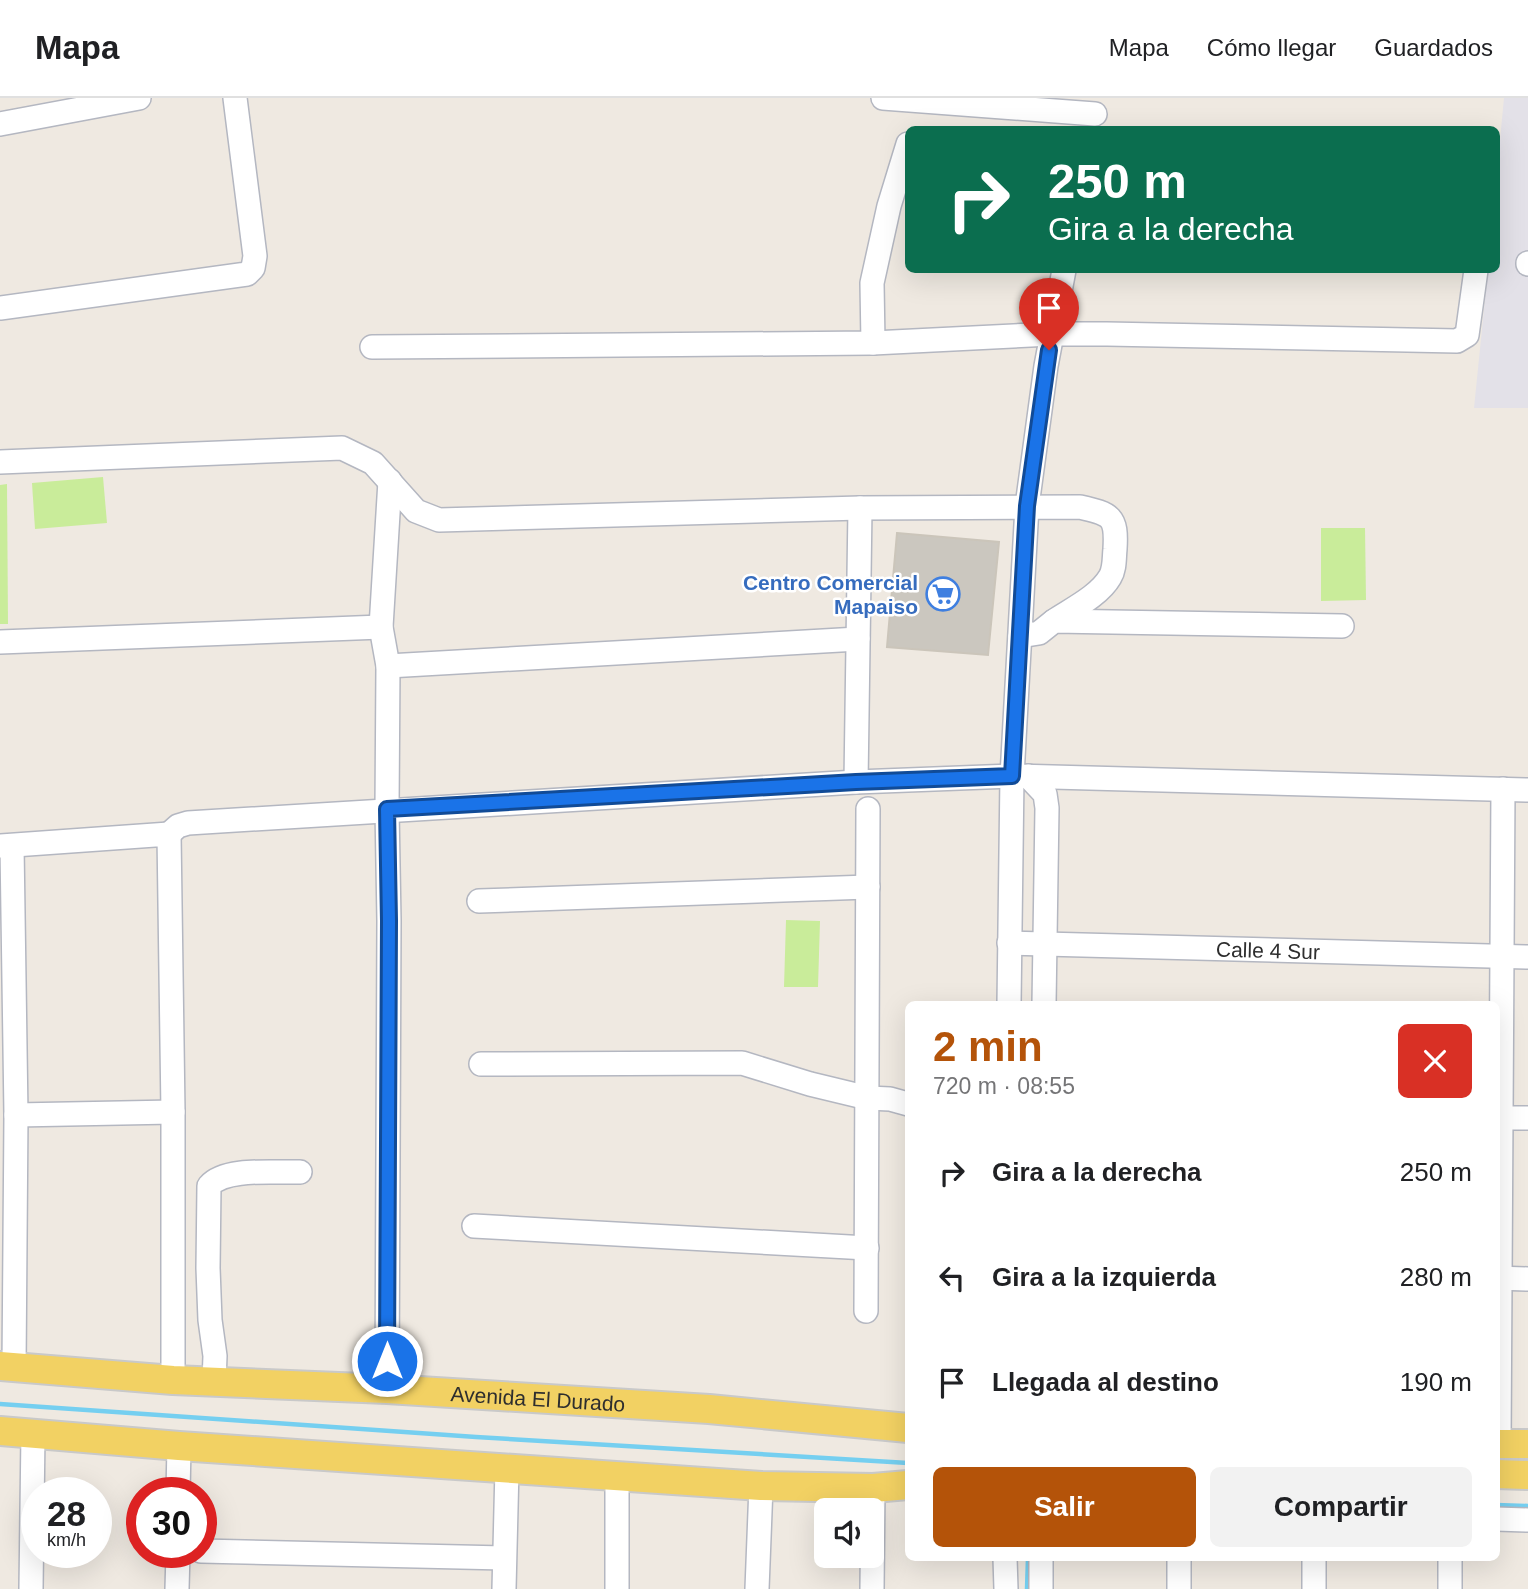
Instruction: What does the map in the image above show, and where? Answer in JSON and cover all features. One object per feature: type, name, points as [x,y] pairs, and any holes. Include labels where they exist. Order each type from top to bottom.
[{"type":"main road","name":"Avenida El Durado","points":[[7,1367],[173,1380],[387,1389],[709,1409],[905,1428]]},
{"type":"main road","points":[[0,1431],[761,1486],[873,1488],[905,1485]]},
{"type":"main road","points":[[1500,1444],[1528,1444]]},
{"type":"main road","points":[[1500,1474],[1528,1475]]},
{"type":"street","points":[[0,124],[132,98]]},
{"type":"street","points":[[0,308],[247,275],[253,268],[255,256],[235,98]]},
{"type":"street","points":[[883,98],[1095,114]]},
{"type":"street","points":[[873,343],[872,283],[889,206],[905,154]]},
{"type":"street","points":[[1009,1001],[1009,943],[1020,776],[1020,636],[1027,506],[1051,334],[1063,273]]},
{"type":"street","points":[[372,347],[873,343],[1051,334],[1457,341],[1466,335],[1476,273]]},
{"type":"street","points":[[0,462],[342,448],[373,463],[416,511],[439,520],[1027,506],[1080,507],[1105,513],[1114,522],[1116,531],[1114,566],[1110,577],[1097,591],[1039,633],[1020,636]]},
{"type":"street","points":[[387,1389],[388,666],[381,627],[390,481]]},
{"type":"street","points":[[856,782],[860,508]]},
{"type":"street","points":[[1054,621],[1342,626]]},
{"type":"street","points":[[0,642],[381,627]]},
{"type":"street","points":[[388,666],[858,639]]},
{"type":"street","points":[[1020,776],[1045,794],[1047,808],[1044,1001]]},
{"type":"street","points":[[7,1367],[16,1115],[6,846],[169,834],[178,826],[188,823],[856,782],[1020,776],[1528,790]]},
{"type":"street","points":[[1500,1011],[1503,789]]},
{"type":"street","points":[[866,1311],[867,1248],[894,1098],[868,887],[868,809]]},
{"type":"street","points":[[169,834],[173,1380]]},
{"type":"street","points":[[479,901],[868,887]]},
{"type":"street","name":"Calle 4 Sur","points":[[1009,943],[1528,957]]},
{"type":"street","points":[[481,1064],[742,1063],[810,1084],[894,1098]]},
{"type":"street","points":[[16,1115],[173,1112]]},
{"type":"street","points":[[1500,1118],[1528,1118]]},
{"type":"street","points":[[214,1381],[215,1356],[210,1320],[208,1268],[209,1186],[219,1177],[231,1174],[300,1172]]},
{"type":"street","points":[[474,1226],[867,1248]]},
{"type":"street","points":[[1500,1278],[1528,1279]]},
{"type":"street","points":[[31,1589],[33,1433]]},
{"type":"street","points":[[178,1477],[179,1446]]},
{"type":"street","points":[[504,1589],[507,1468]]},
{"type":"street","points":[[617,1476],[617,1589]]},
{"type":"street","points":[[757,1589],[761,1486]]},
{"type":"street","points":[[872,1589],[873,1488]]},
{"type":"street","points":[[1500,1519],[1528,1520]]},
{"type":"street","points":[[217,1551],[504,1558]]},
{"type":"street","points":[[1006,1561],[1006,1589]]},
{"type":"street","points":[[1041,1561],[1041,1589]]},
{"type":"street","points":[[1179,1561],[1179,1589]]},
{"type":"street","points":[[1314,1561],[1314,1589]]},
{"type":"street","points":[[1450,1561],[1450,1589]]},
{"type":"street","points":[[177,1589],[178,1568]]},
{"type":"shaded area","points":[[1504,98],[1528,98],[1528,408],[1474,408],[1488,273],[1500,273],[1500,140]]},
{"type":"green space","points":[[103,477],[107,523],[35,529],[32,483]]},
{"type":"green space","points":[[7,484],[8,624],[0,624],[0,485]]},
{"type":"green space","points":[[1321,528],[1365,528],[1366,600],[1321,601]]},
{"type":"green space","points":[[786,920],[820,921],[818,987],[784,987]]},
{"type":"building","name":"Centro Comercial Mapaiso","points":[[897,533],[999,542],[988,655],[887,647]]},
{"type":"waterway","points":[[0,1404],[905,1463]]},
{"type":"waterway","points":[[1500,1505],[1528,1506]]},
{"type":"waterway","points":[[1027,1589],[1028,1561]]},
{"type":"place","name":"Centro Comercial Mapaiso","points":[[943,594]]},
{"type":"route","points":[[387,1361],[387,809],[856,782],[1012,776],[1027,506],[1049,350]]}]
